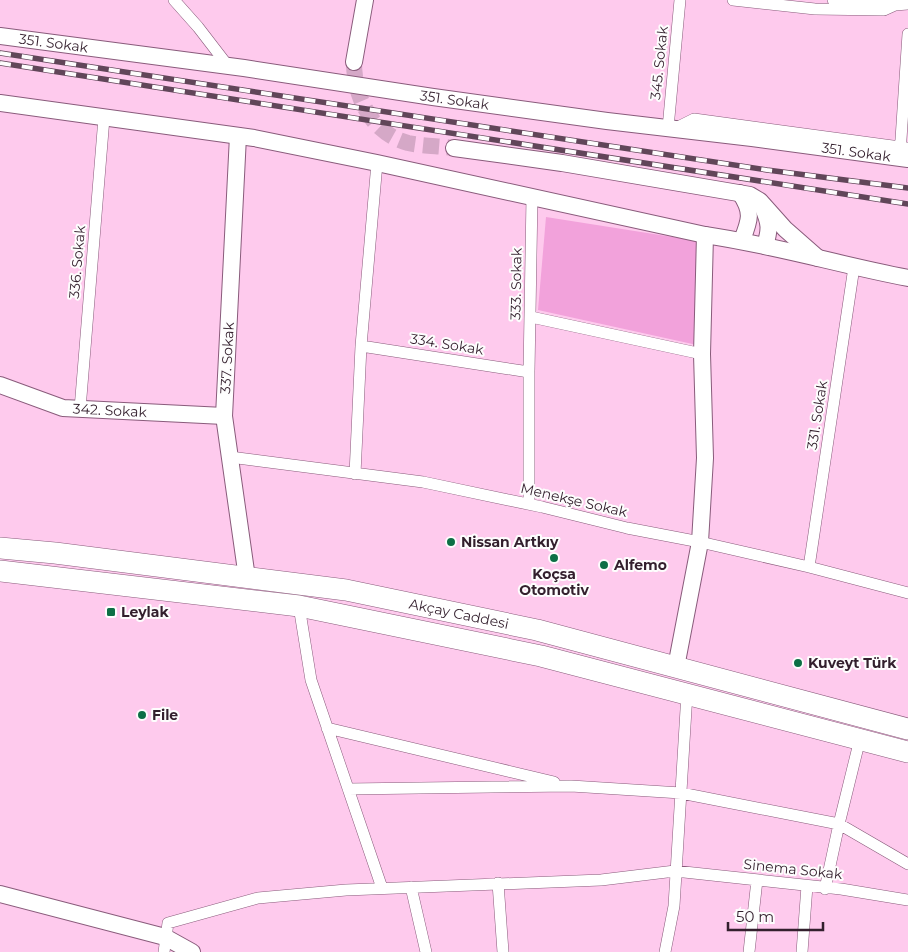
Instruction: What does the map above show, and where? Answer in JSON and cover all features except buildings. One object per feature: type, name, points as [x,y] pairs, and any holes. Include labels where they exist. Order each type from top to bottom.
[{"type":"highway","name":"Akçay Caddesi","points":[[0,548],[55,553],[346,590],[537,630],[908,729]]},
{"type":"highway","name":"Akçay Caddesi","points":[[0,572],[299,606],[541,656],[908,752]]},
{"type":"highway","points":[[800,700],[908,717]]},
{"type":"highway","points":[[792,722],[858,747],[908,761]]},
{"type":"street","points":[[174,0],[228,66]]},
{"type":"street","points":[[354,62],[365,0]]},
{"type":"street","name":"345. Sokak","points":[[671,128],[680,0]]},
{"type":"street","points":[[733,0],[816,10],[884,10],[895,5],[908,4]]},
{"type":"street","points":[[833,0],[883,1],[895,5]]},
{"type":"street","points":[[904,153],[908,34]]},
{"type":"street","name":"351. Sokak","points":[[0,36],[228,66],[462,101],[752,138],[904,153]]},
{"type":"street","points":[[0,103],[238,136],[377,163],[705,235],[742,240],[908,278]]},
{"type":"street","name":"336. Sokak","points":[[80,409],[104,118]]},
{"type":"street","name":"337. Sokak","points":[[238,136],[224,416],[247,578]]},
{"type":"street","points":[[454,148],[562,163],[750,195],[760,201],[785,229],[820,259]]},
{"type":"street","points":[[355,474],[361,346],[377,163]]},
{"type":"street","points":[[740,193],[747,203],[750,212],[748,225],[742,240]]},
{"type":"street","name":"333. Sokak","points":[[529,504],[532,197]]},
{"type":"street","points":[[760,201],[769,220],[769,232],[773,248]]},
{"type":"street","points":[[773,248],[785,229]]},
{"type":"street","points":[[676,667],[700,542],[705,458],[702,354],[705,235]]},
{"type":"street","name":"331. Sokak","points":[[809,567],[854,267]]},
{"type":"street","points":[[531,317],[702,354]]},
{"type":"street","name":"334. Sokak","points":[[361,346],[529,372]]},
{"type":"street","name":"342. Sokak","points":[[0,385],[62,408],[224,416]]},
{"type":"street","name":"Menekşe Sokak","points":[[230,457],[423,482],[529,504],[627,528],[700,542],[809,567],[908,593]]},
{"type":"street","points":[[299,606],[311,680],[382,888]]},
{"type":"street","points":[[665,952],[674,906],[687,693]]},
{"type":"street","points":[[327,728],[571,786]]},
{"type":"street","points":[[825,888],[858,747]]},
{"type":"street","points":[[348,789],[571,786],[681,793],[839,824],[908,864]]},
{"type":"street","name":"Sinema Sokak","points":[[164,945],[168,923],[258,898],[382,888],[601,880],[675,872],[825,888],[908,900]]},
{"type":"street","points":[[749,952],[757,880]]},
{"type":"street","points":[[498,883],[503,952]]},
{"type":"street","points":[[802,952],[808,886]]},
{"type":"street","points":[[412,887],[426,952]]},
{"type":"street","points":[[0,894],[192,952]]},
{"type":"shaded area","points":[[546,217],[698,241],[697,345],[538,310]]},
{"type":"tunnel","points":[[354,62],[357,88],[361,100],[367,112],[384,131],[408,143],[454,148]]},
{"type":"railway","points":[[0,53],[767,170],[908,188]]},
{"type":"railway","points":[[0,63],[908,204]]},
{"type":"place","name":"Nissan Artkıy","points":[[451,542]]},
{"type":"place","name":"Koçsa Otomotiv","points":[[554,558]]},
{"type":"place","name":"Alfemo","points":[[604,565]]},
{"type":"place","name":"Leylak","points":[[111,612]]},
{"type":"place","name":"Kuveyt Türk","points":[[798,663]]},
{"type":"place","name":"File","points":[[142,715]]}]
